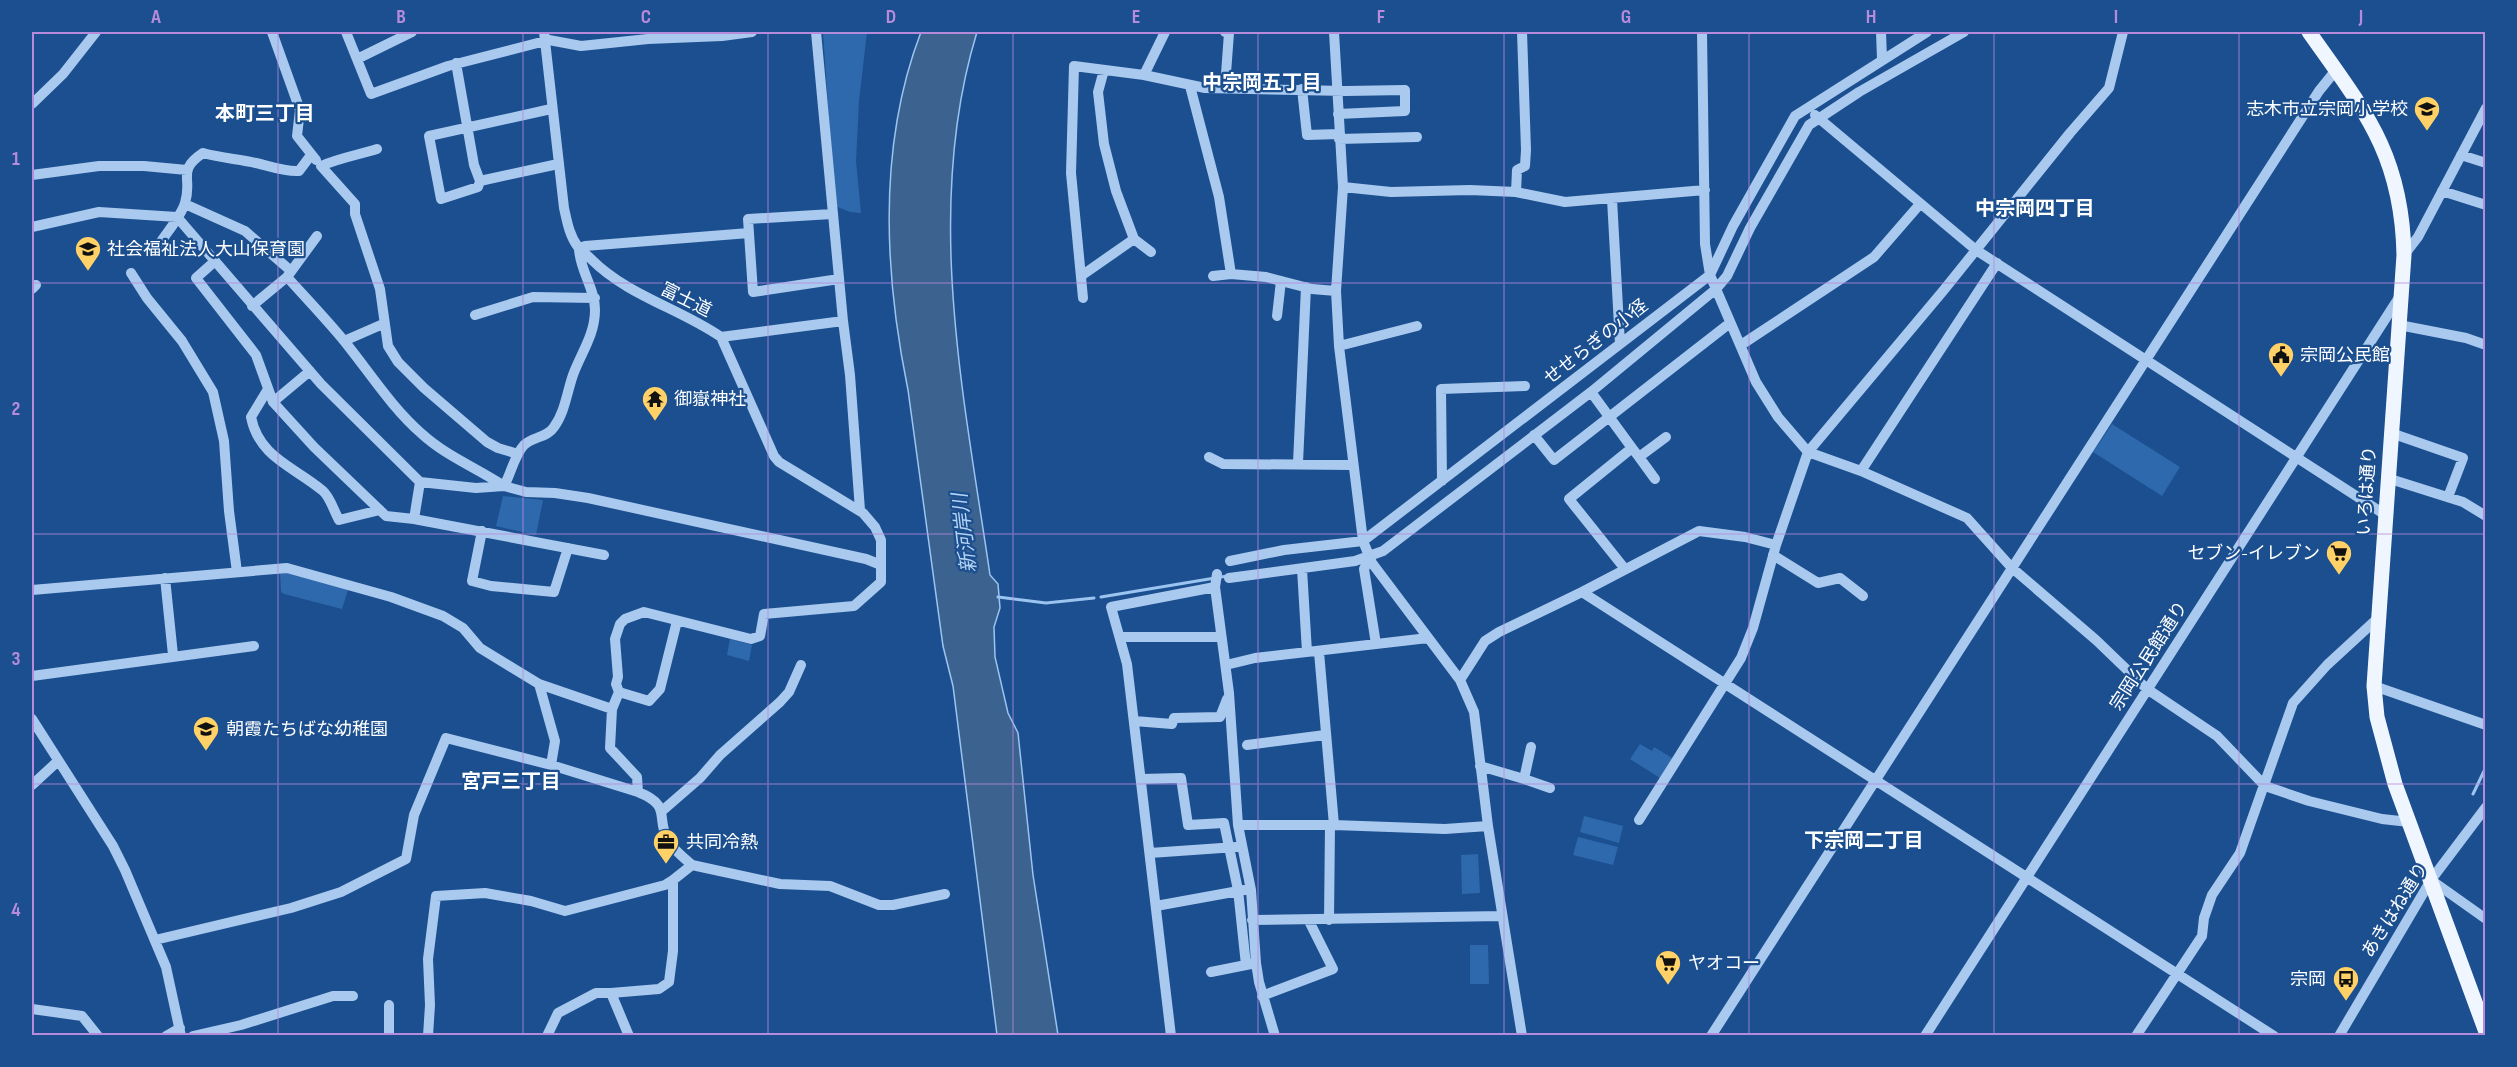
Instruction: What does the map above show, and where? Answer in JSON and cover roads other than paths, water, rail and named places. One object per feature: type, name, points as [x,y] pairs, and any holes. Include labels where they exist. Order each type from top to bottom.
[{"type":"main road","name":"いろは通り","points":[[2309,32],[2366,114],[2387,156],[2401,204],[2404,255],[2377,619],[2374,686],[2377,717],[2409,822],[2486,1032]]},
{"type":"street","points":[[32,104],[79,57],[96,32]]},
{"type":"street","points":[[272,32],[300,110],[297,136],[355,204],[355,214],[380,289],[383,324],[388,346],[398,362],[424,388],[487,442],[518,454]]},
{"type":"street","points":[[346,32],[371,94],[456,63],[544,37],[581,46],[752,32]]},
{"type":"street","points":[[357,58],[412,32]]},
{"type":"street","points":[[816,32],[832,214],[850,375],[860,510]]},
{"type":"street","points":[[1144,75],[1165,32]]},
{"type":"street","points":[[1225,32],[1229,33],[1226,87]]},
{"type":"street","points":[[1334,32],[1342,187],[1336,291],[1339,346],[1363,542],[1370,557],[1460,680],[1474,712],[1488,826],[1522,1035]]},
{"type":"street","points":[[1516,192],[1517,170],[1525,166],[1526,150],[1522,32]]},
{"type":"street","points":[[1702,32],[1705,244],[1713,282],[1761,390],[1778,417],[1808,452],[1861,471],[1967,518],[2012,567],[2096,640],[2147,689],[2217,736],[2265,786],[2309,801],[2382,819],[2409,822]]},
{"type":"street","points":[[1881,32],[1882,59]]},
{"type":"street","points":[[1229,578],[1302,569],[1370,557],[1391,545],[1591,392],[1713,282],[1727,276],[1750,228],[1815,114],[1882,59],[1927,32]]},
{"type":"street","points":[[1815,114],[1859,92],[1963,32]]},
{"type":"street","points":[[1639,820],[1741,658],[1753,628],[1774,550],[1808,452],[2109,88],[2123,32]]},
{"type":"street","name":"富士道","points":[[544,37],[558,164],[569,230],[579,249],[622,285],[706,327],[721,337],[779,462],[860,510],[875,527],[881,540],[881,565]]},
{"type":"street","points":[[456,63],[468,129],[474,165],[480,181],[478,187],[441,199],[429,136],[468,129],[551,109]]},
{"type":"street","points":[[1083,298],[1071,173],[1074,66],[1144,75],[1190,86],[1405,90],[1405,111],[1338,114]]},
{"type":"street","points":[[1104,70],[1098,92],[1104,144],[1116,191],[1134,239],[1151,252]]},
{"type":"street","points":[[1711,1035],[2319,91],[2336,70]]},
{"type":"street","points":[[1190,86],[1219,197],[1231,274]]},
{"type":"street","points":[[1302,89],[1307,135],[1417,137]]},
{"type":"street","points":[[2404,255],[2418,237],[2461,155],[2480,131],[2486,108]]},
{"type":"street","points":[[1815,114],[1976,250],[2384,514]]},
{"type":"street","name":"せせらぎの小径","points":[[1363,542],[1620,344],[1713,282],[1733,226],[1794,118],[1815,114]]},
{"type":"street","points":[[321,166],[337,159],[377,149]]},
{"type":"street","points":[[160,243],[185,204],[187,170],[192,161],[203,153],[226,160],[254,162],[290,172],[298,171],[311,155]]},
{"type":"street","points":[[2461,155],[2486,163]]},
{"type":"street","points":[[480,181],[558,164]]},
{"type":"street","points":[[32,175],[99,166],[144,166],[187,170]]},
{"type":"street","points":[[1342,187],[1391,192],[1470,190],[1516,192],[1564,202],[1705,190]]},
{"type":"street","points":[[2442,191],[2486,205]]},
{"type":"street","points":[[1612,199],[1620,344]]},
{"type":"street","points":[[185,204],[245,231],[289,274],[370,376],[423,435],[440,448],[504,486],[526,492],[588,498],[866,559],[881,565],[880,582],[854,606],[764,614],[760,636],[751,639],[644,612],[625,619],[620,624],[615,639],[618,677],[616,684],[619,692],[612,709],[610,748],[637,777],[638,792]]},
{"type":"street","points":[[1741,345],[1874,257],[1920,204]]},
{"type":"street","points":[[32,226],[99,212],[177,217],[310,371],[420,482],[476,488],[504,486]]},
{"type":"street","points":[[832,214],[748,219],[753,291],[839,279]]},
{"type":"street","points":[[504,486],[518,454],[525,445],[547,435],[560,416],[574,374],[593,331],[595,298],[580,259],[579,249],[585,246],[749,233]]},
{"type":"street","points":[[252,306],[289,274],[317,236]]},
{"type":"street","points":[[1081,276],[1134,239]]},
{"type":"street","points":[[214,262],[196,278],[256,355],[273,402],[314,447],[386,516],[482,531],[604,555]]},
{"type":"street","points":[[1861,471],[1997,264]]},
{"type":"street","points":[[131,273],[147,298],[182,341],[213,392],[224,441],[229,511],[237,572]]},
{"type":"street","points":[[1213,276],[1231,274],[1266,277],[1306,287],[1336,291]]},
{"type":"street","points":[[1277,316],[1281,281]]},
{"type":"street","points":[[1298,463],[1306,287]]},
{"type":"street","name":"宗岡公民館通り","points":[[1924,1035],[2401,294]]},
{"type":"street","points":[[475,315],[534,297],[595,298]]},
{"type":"street","points":[[721,337],[843,321]]},
{"type":"street","points":[[1534,435],[1554,460],[1730,323]]},
{"type":"street","points":[[344,341],[383,324]]},
{"type":"street","points":[[2399,325],[2466,338],[2486,345]]},
{"type":"street","points":[[1339,346],[1418,326]]},
{"type":"street","points":[[273,402],[310,371]]},
{"type":"street","points":[[1442,481],[1440,389],[1525,386]]},
{"type":"street","points":[[268,388],[251,417],[254,431],[278,462],[325,492],[339,519],[380,510]]},
{"type":"street","points":[[1591,392],[1655,479]]},
{"type":"street","points":[[2391,433],[2463,458],[2448,497]]},
{"type":"street","points":[[1625,569],[1569,499],[1636,452],[1666,437]]},
{"type":"street","points":[[1209,457],[1223,464],[1352,465]]},
{"type":"street","points":[[2387,478],[2463,502],[2486,516]]},
{"type":"street","points":[[414,519],[420,482]]},
{"type":"street","points":[[482,531],[472,581],[491,586],[554,592],[568,548]]},
{"type":"street","points":[[1460,680],[1485,641],[1520,620],[1582,592],[1699,531],[1745,537],[1774,550],[1818,583],[1840,578],[1863,596]]},
{"type":"street","points":[[1230,561],[1284,550],[1363,542]]},
{"type":"street","points":[[1370,557],[1364,568],[1376,644]]},
{"type":"street","points":[[32,590],[287,568],[391,597],[443,616],[463,628],[480,648],[538,684],[612,709]]},
{"type":"street","points":[[1302,569],[1307,652]]},
{"type":"street","points":[[1217,574],[1215,587],[1229,693],[1238,825],[1251,890],[1251,964]]},
{"type":"street","points":[[165,578],[173,655]]},
{"type":"street","points":[[1171,1035],[1127,664],[1111,607],[1215,587]]},
{"type":"street","points":[[1582,592],[2274,1035]]},
{"type":"street","points":[[2136,1035],[2202,936],[2212,896],[2240,853],[2293,703],[2327,665],[2377,619]]},
{"type":"street","points":[[619,692],[649,701],[660,689],[677,621]]},
{"type":"street","points":[[1120,637],[1220,637]]},
{"type":"street","points":[[1226,665],[1255,658],[1428,638]]},
{"type":"street","points":[[32,676],[173,655],[254,646]]},
{"type":"street","points":[[1319,652],[1332,825],[1329,920]]},
{"type":"street","points":[[662,811],[780,702],[789,692],[801,665]]},
{"type":"street","points":[[538,684],[555,741],[551,765]]},
{"type":"street","points":[[2374,686],[2486,725]]},
{"type":"street","points":[[1134,722],[1172,724],[1174,718],[1220,717],[1229,693]]},
{"type":"street","points":[[32,719],[113,846],[155,939],[166,967],[180,1032],[166,1035]]},
{"type":"street","points":[[1247,745],[1325,735]]},
{"type":"street","points":[[155,939],[291,908],[331,895],[406,859],[414,816],[446,738],[551,765],[650,797],[662,811],[668,841],[692,865],[780,884],[830,886],[879,905],[892,905],[945,894]]},
{"type":"street","points":[[1524,779],[1531,747]]},
{"type":"street","points":[[32,785],[58,761]]},
{"type":"street","points":[[1480,766],[1550,788]]},
{"type":"street","points":[[1141,779],[1181,778],[1188,825],[1224,823],[1251,964],[1275,1035]]},
{"type":"street","name":"あきはね通り","points":[[2339,1035],[2431,880],[2486,807]]},
{"type":"street","points":[[1238,825],[1332,825],[1445,829],[1488,826]]},
{"type":"street","points":[[1150,853],[1242,846]]},
{"type":"street","points":[[428,1035],[428,958],[436,896],[485,893],[531,901],[564,911],[665,885],[692,865]]},
{"type":"street","points":[[548,1035],[558,1013],[596,993],[659,989],[669,982],[673,951],[673,880]]},
{"type":"street","points":[[2431,880],[2486,919]]},
{"type":"street","points":[[1156,906],[1238,890],[1251,890]]},
{"type":"street","points":[[1252,920],[1309,921],[1502,916]]},
{"type":"street","points":[[1262,996],[1333,969],[1309,921]]},
{"type":"street","points":[[1211,972],[1251,964]]},
{"type":"street","points":[[611,993],[629,1035]]},
{"type":"street","points":[[193,1035],[241,1024],[333,996],[352,996]]},
{"type":"street","points":[[388,1035],[390,1005]]},
{"type":"street","points":[[32,1008],[82,1016],[99,1035]]},
{"type":"water","name":"新河岸川","points":[[921,32],[977,32],[961,99],[953,166],[951,234],[954,303],[969,440],[990,575],[998,584],[1000,608],[994,627],[995,657],[1008,713],[1018,733],[1033,875],[1058,1035],[997,1035],[953,686],[943,646],[900,346],[890,255],[889,209],[892,164],[897,119],[907,75]]},
{"type":"waterway","points":[[1101,597],[1227,576]]},
{"type":"waterway","points":[[998,597],[1046,603],[1094,598]]},
{"type":"waterway","points":[[2473,794],[2486,767]]},
{"type":"place","name":"志木市立宗岡小学校","points":[[2427,132]]},
{"type":"place","name":"社会福祉法人大山保育園","points":[[88,272]]},
{"type":"place","name":"宗岡公民館","points":[[2281,378]]},
{"type":"place","name":"御嶽神社","points":[[655,422]]},
{"type":"place","name":"セブン-イレブン","points":[[2339,576]]},
{"type":"place","name":"朝霞たちばな幼稚園","points":[[206,752]]},
{"type":"place","name":"共同冷熱","points":[[666,865]]},
{"type":"place","name":"ヤオコー","points":[[1668,986]]},
{"type":"place","name":"宗岡","points":[[2346,1002]]},
{"type":"district","name":"中宗岡五丁目","points":[[1262,83]]},
{"type":"district","name":"本町三丁目","points":[[265,114]]},
{"type":"district","name":"中宗岡四丁目","points":[[2035,209]]},
{"type":"district","name":"宮戸三丁目","points":[[511,782]]},
{"type":"district","name":"下宗岡二丁目","points":[[1864,841]]}]
